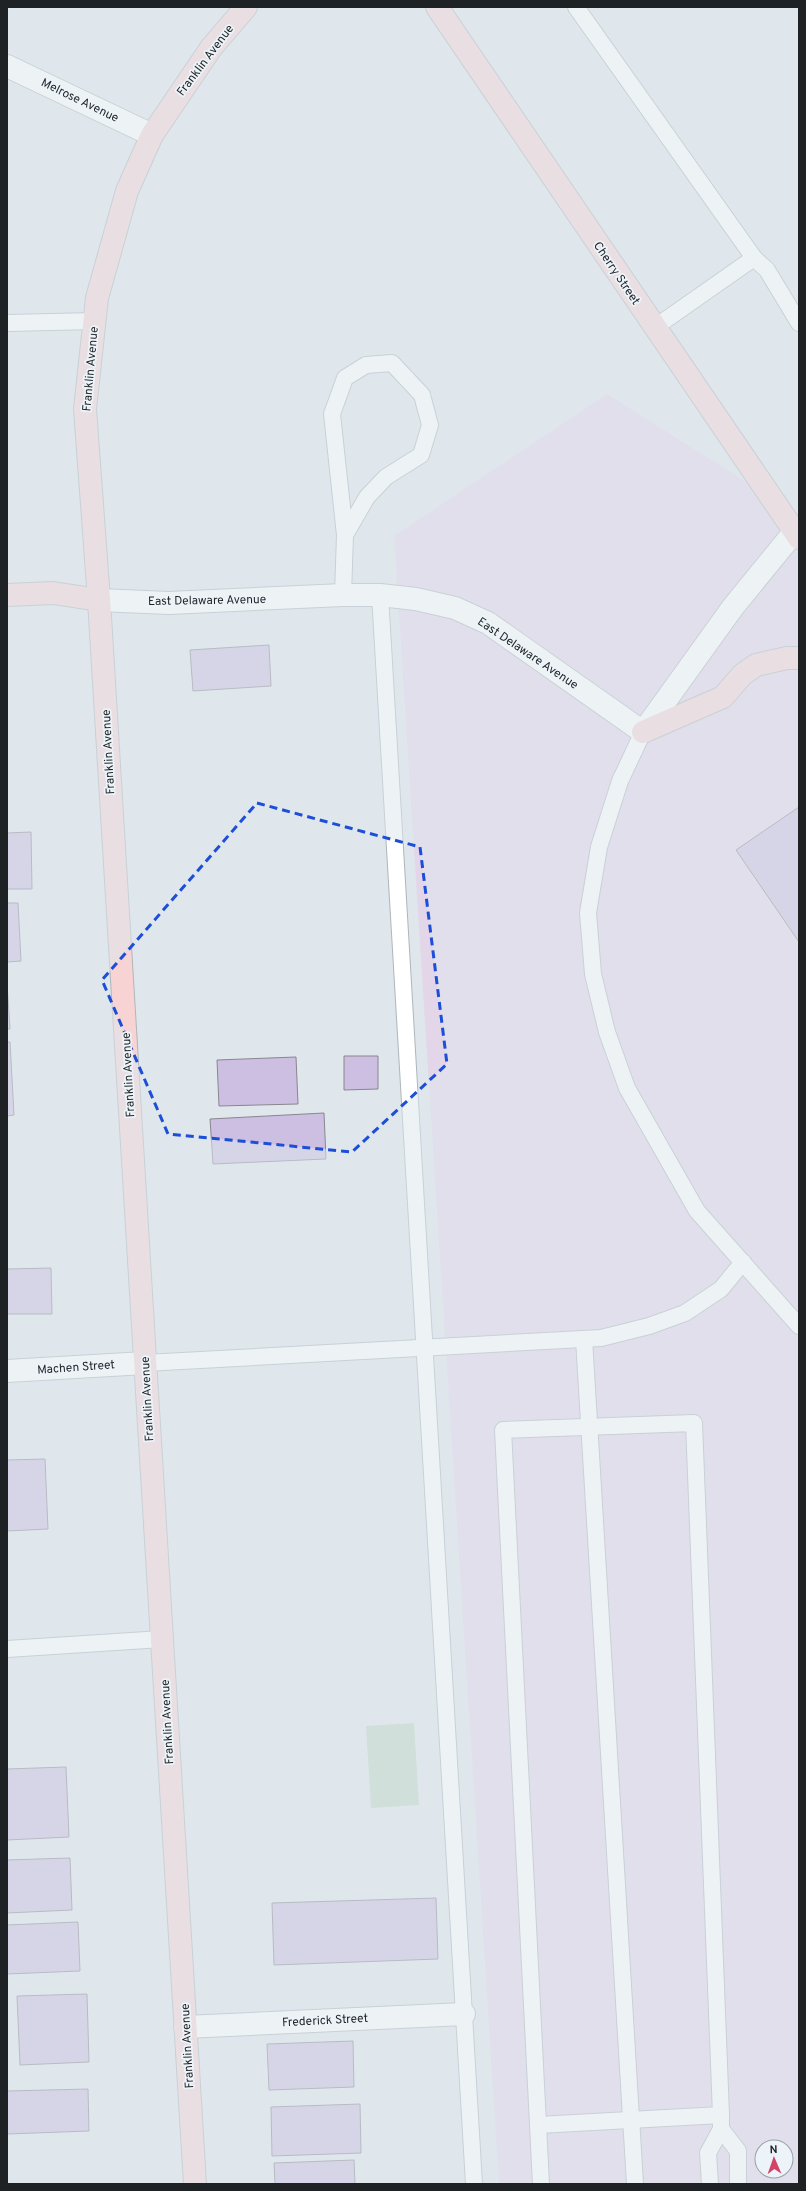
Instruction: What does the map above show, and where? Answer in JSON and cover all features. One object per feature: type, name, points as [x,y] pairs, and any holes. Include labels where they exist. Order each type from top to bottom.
[{"type":"street","name":"Franklin Avenue","points":[[195,2184],[99,600],[85,409],[97,298],[127,191],[152,135],[211,48],[246,7]]},
{"type":"street","name":"Cherry Street","points":[[437,7],[654,328],[798,533]]},
{"type":"street","name":"Melrose Avenue","points":[[7,66],[152,135]]},
{"type":"street","points":[[643,732],[733,607],[798,533]]},
{"type":"street","points":[[7,595],[53,593],[99,600]]},
{"type":"street","name":"East Delaware Avenue","points":[[99,600],[170,603],[343,595],[380,595],[416,599],[455,608],[488,623],[643,732]]},
{"type":"street","points":[[643,732],[723,696],[742,675],[756,665],[787,658],[799,658]]},
{"type":"street","name":"Machen Street","points":[[7,1371],[145,1363]]},
{"type":"street","name":"Frederick Street","points":[[186,2027],[464,2014]]},
{"type":"lane","points":[[576,7],[754,258],[767,270],[799,323]]},
{"type":"lane","points":[[654,328],[754,258]]},
{"type":"lane","points":[[7,323],[95,321]]},
{"type":"lane","points":[[343,595],[345,535],[332,414],[345,378],[366,365],[392,363],[422,395],[430,425],[421,455],[386,477],[367,497],[345,535]]},
{"type":"lane","points":[[380,595],[474,2184]]},
{"type":"lane","points":[[643,732],[620,780],[599,847],[588,913],[593,974],[607,1032],[627,1088],[697,1211],[799,1326]]},
{"type":"lane","points":[[145,1363],[601,1338],[649,1326],[685,1313],[721,1289],[742,1262]]},
{"type":"lane","points":[[584,1339],[635,2184]]},
{"type":"lane","points":[[541,2184],[503,1430],[590,1425],[694,1423],[721,2122],[708,2153],[710,2184]]},
{"type":"lane","points":[[7,1649],[162,1639]]},
{"type":"lane","points":[[538,2125],[632,2120],[721,2122]]},
{"type":"lane","points":[[721,2122],[738,2150],[738,2184]]},
{"type":"highlighted area","points":[[257,803],[420,847],[447,1064],[352,1152],[168,1134],[102,980]]},
{"type":"shaded area","points":[[607,394],[799,515],[799,2184],[499,2184],[394,536]]},
{"type":"green space","points":[[414,1723],[419,1805],[371,1808],[366,1726]]},
{"type":"building","points":[[269,645],[271,686],[193,691],[190,650]]},
{"type":"building","points":[[799,807],[799,942],[736,850]]},
{"type":"building","points":[[31,832],[32,889],[7,889],[7,833]]},
{"type":"building","points":[[7,903],[18,903],[21,961],[7,962]]},
{"type":"building","points":[[7,983],[10,1029],[7,1029]]},
{"type":"building","points":[[7,1042],[10,1042],[14,1115],[7,1116]]},
{"type":"building","points":[[344,1056],[378,1056],[378,1089],[344,1090]]},
{"type":"building","points":[[296,1057],[298,1104],[219,1106],[217,1060]]},
{"type":"building","points":[[324,1113],[326,1159],[213,1164],[210,1119]]},
{"type":"building","points":[[51,1268],[52,1314],[7,1314],[7,1269]]},
{"type":"building","points":[[45,1459],[48,1529],[7,1531],[7,1460]]},
{"type":"building","points":[[66,1767],[69,1837],[7,1840],[7,1769]]},
{"type":"building","points":[[70,1858],[72,1910],[7,1913],[7,1860]]},
{"type":"building","points":[[436,1898],[438,1959],[274,1965],[272,1903]]},
{"type":"building","points":[[78,1922],[80,1971],[7,1974],[7,1925]]},
{"type":"building","points":[[87,1994],[89,2062],[20,2065],[17,1996]]},
{"type":"building","points":[[353,2041],[354,2087],[269,2090],[267,2044]]},
{"type":"building","points":[[88,2089],[89,2131],[7,2134],[7,2091]]},
{"type":"building","points":[[360,2104],[361,2153],[272,2156],[271,2107]]},
{"type":"building","points":[[354,2160],[355,2184],[275,2184],[274,2163]]}]
